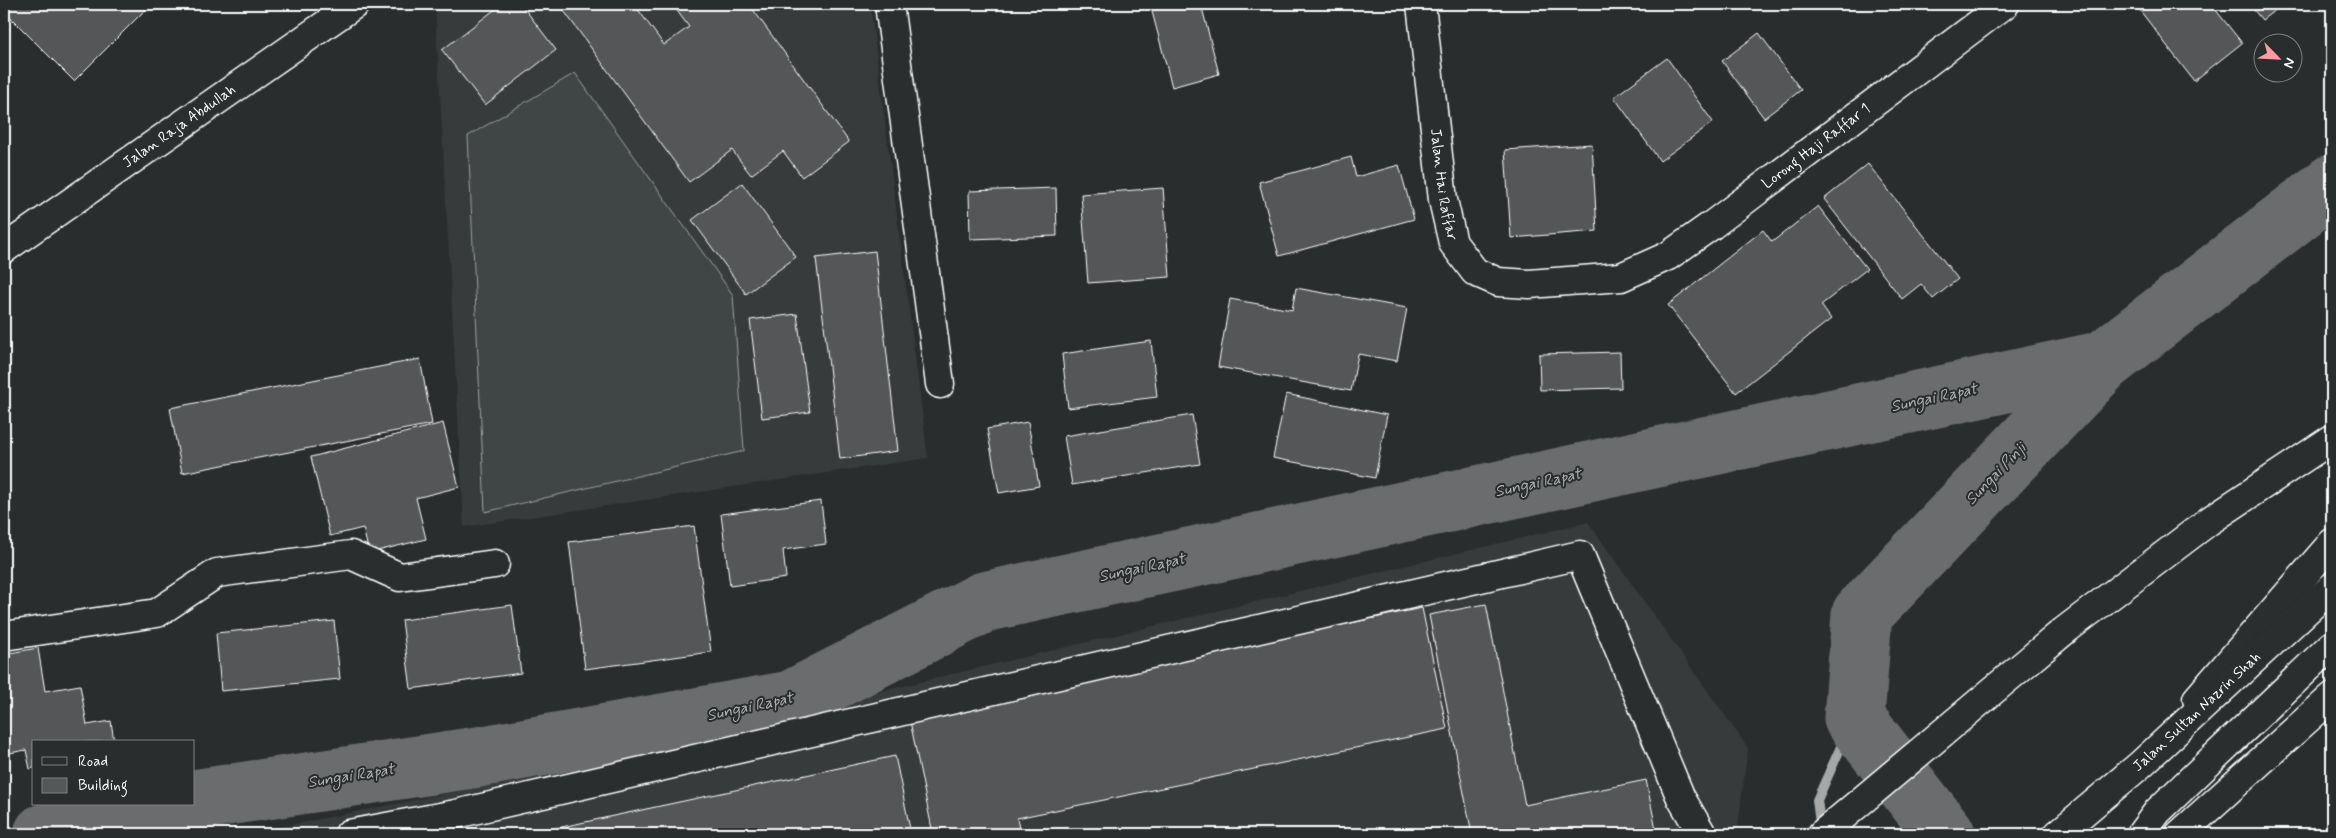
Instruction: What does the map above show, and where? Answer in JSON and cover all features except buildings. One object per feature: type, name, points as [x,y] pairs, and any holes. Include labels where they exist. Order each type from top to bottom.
[{"type":"main road","name":"Jalan Raja Abdullah","points":[[4,249],[355,4]]},
{"type":"main road","points":[[889,4],[940,384]]},
{"type":"main road","name":"Jalan Hai Raffar","points":[[1421,4],[1443,200],[1453,243],[1475,272],[1498,282],[1529,284],[1621,277]]},
{"type":"main road","name":"Lorong Haji Raffar 1","points":[[1621,277],[1668,256],[1712,225],[2005,4]]},
{"type":"main road","points":[[1822,834],[2064,631],[2209,521],[2332,439]]},
{"type":"main road","points":[[2140,765],[2332,543]]},
{"type":"main road","points":[[4,636],[157,613],[217,573],[352,554],[400,577],[494,564]]},
{"type":"main road","points":[[349,834],[458,824],[1580,555],[1682,798],[1702,834]]},
{"type":"main road","name":"Jalan Sultan Nazrin Shah","points":[[2059,833],[2140,765],[2332,587]]},
{"type":"main road","points":[[2141,834],[2158,811],[2332,645]]},
{"type":"main road","points":[[2189,832],[2328,709]]},
{"type":"main road","points":[[1682,798],[1682,834]]},
{"type":"shaded area","points":[[435,4],[870,4],[928,458],[464,527]]},
{"type":"shaded area","points":[[575,73],[733,295],[744,451],[485,512],[468,136]]},
{"type":"shaded area","points":[[1588,522],[1748,748],[1737,834],[246,834],[494,784]]},
{"type":"waterway","name":"Sungai Pinji","points":[[1945,834],[1854,718],[1862,614],[2104,361],[2332,185]]},
{"type":"waterway","name":"Sungai Rapat","points":[[195,800],[478,757],[791,701],[984,602],[2104,361]]},
{"type":"waterway","points":[[1821,831],[1817,800],[1854,718]]},
{"type":"waterway","name":"Sungai Rapat","points":[[44,834],[136,809],[156,806]]}]
